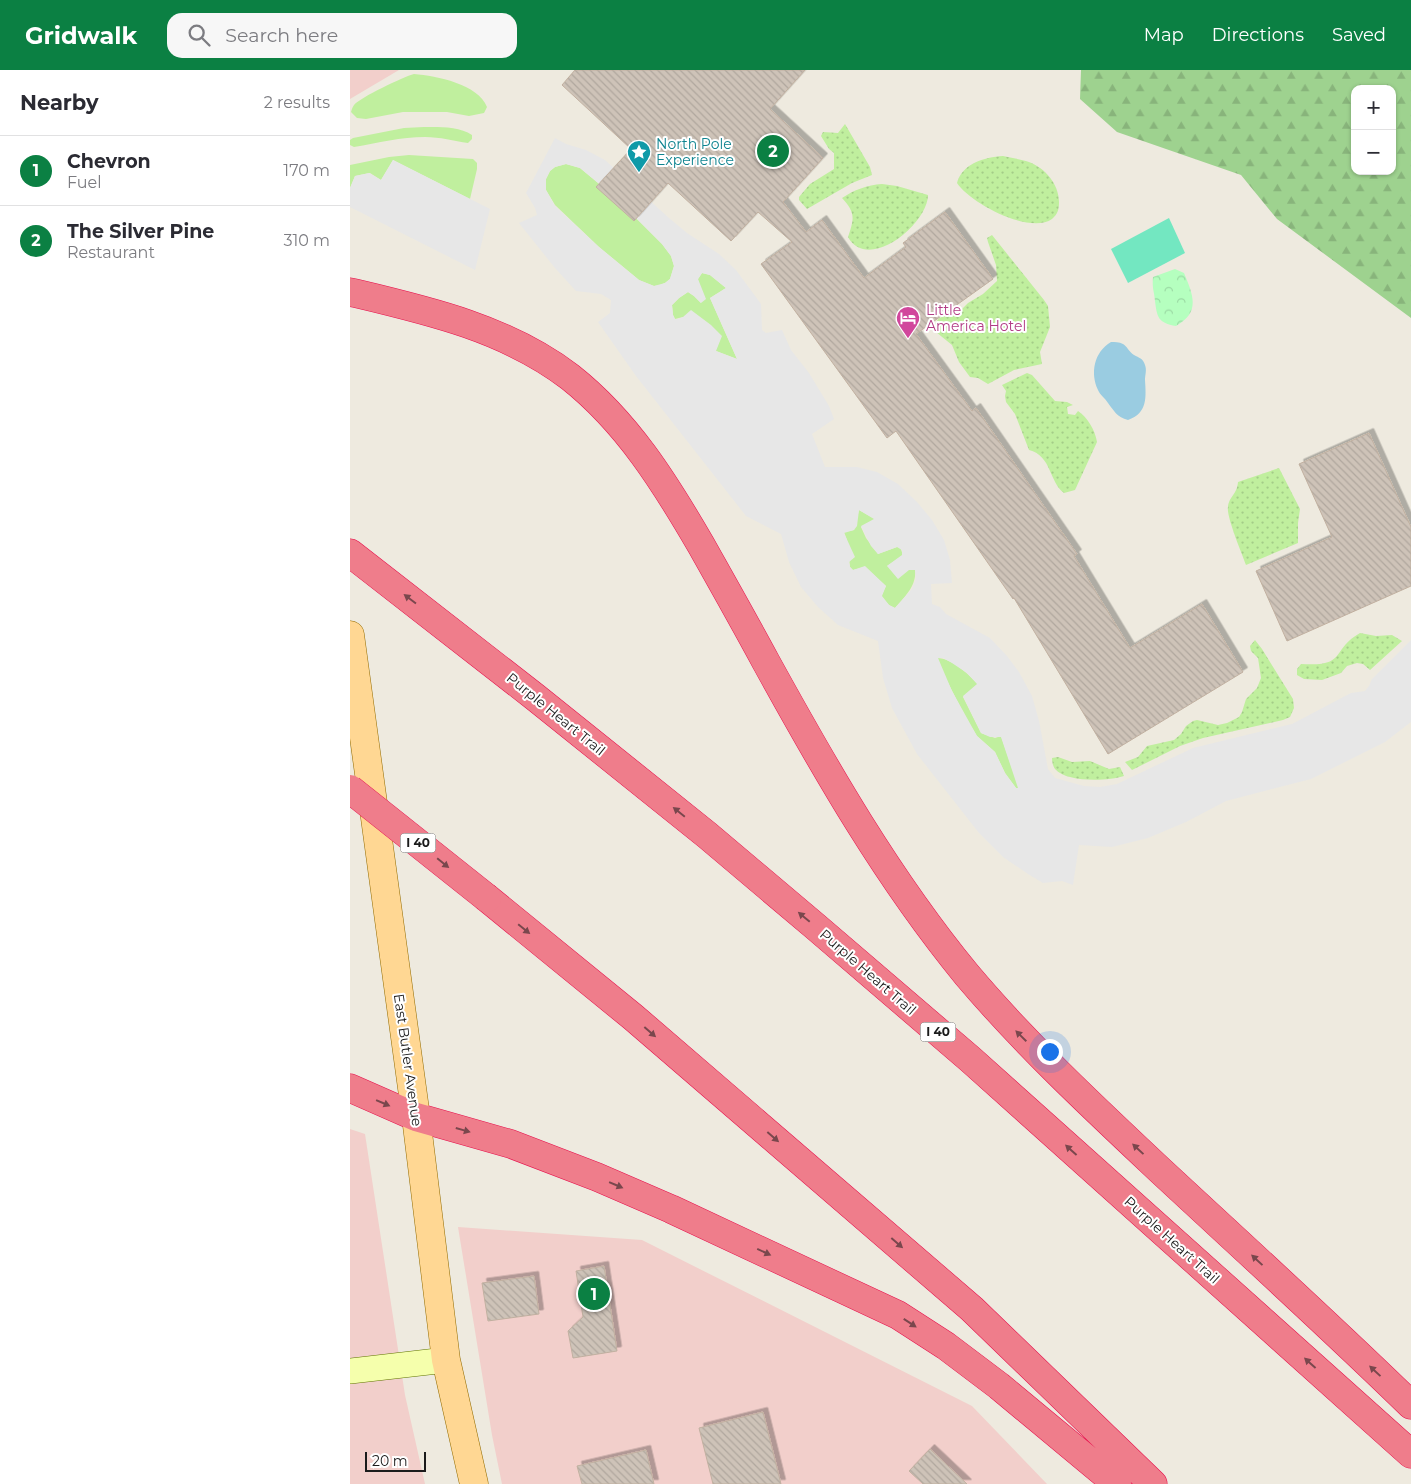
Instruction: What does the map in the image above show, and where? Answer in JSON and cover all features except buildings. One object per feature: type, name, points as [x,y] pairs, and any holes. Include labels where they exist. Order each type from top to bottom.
[{"type":"highway","points":[[350,292],[450,317],[533,353],[569,376],[620,425],[671,492],[814,749],[850,809],[921,916],[966,973],[1016,1031],[1095,1110],[1411,1405]]},
{"type":"highway","name":"Purple Heart Trail","points":[[350,553],[449,629],[707,835],[956,1047],[1411,1454]]},
{"type":"highway","name":"I 40","points":[[350,789],[633,1017],[972,1309],[1153,1484]]},
{"type":"highway","points":[[350,1088],[416,1117],[511,1144],[597,1177],[680,1213],[898,1315],[946,1346],[1000,1386],[1117,1484]]},
{"type":"main road","name":"East Butler Avenue","points":[[350,635],[416,1117],[446,1360],[474,1484]]},
{"type":"street","points":[[350,1371],[446,1360]]},
{"type":"shaded area","points":[[350,70],[399,70],[350,99]]},
{"type":"shaded area","points":[[555,138],[566,144],[586,150],[605,160],[669,218],[687,233],[719,254],[736,270],[761,304],[762,330],[766,333],[782,330],[791,350],[809,373],[829,406],[834,419],[812,434],[825,467],[857,467],[877,472],[898,484],[932,520],[944,540],[950,560],[952,583],[931,584],[932,604],[940,607],[946,614],[990,638],[1019,672],[1032,696],[1048,769],[1055,778],[1084,786],[1100,787],[1117,784],[1193,748],[1292,724],[1351,693],[1365,691],[1372,679],[1411,640],[1411,722],[1385,742],[1311,779],[1226,801],[1186,822],[1148,838],[1112,847],[1079,845],[1073,885],[1062,881],[1043,883],[1003,857],[979,833],[917,754],[892,708],[883,678],[878,641],[838,625],[818,607],[801,587],[789,562],[781,534],[746,516],[636,376],[598,322],[610,313],[611,300],[601,294],[576,291],[519,223],[537,215],[526,193]],"holes":[[[566,164],[580,168],[615,197],[662,244],[671,256],[674,266],[670,279],[665,283],[654,286],[639,280],[599,247],[555,206],[546,190],[546,179],[550,171],[555,167]],[[702,273],[710,275],[726,288],[710,298],[737,359],[716,351],[722,336],[691,310],[678,319],[675,319],[673,315],[672,305],[688,292],[701,303],[706,299],[698,279]],[[859,510],[874,519],[861,526],[871,546],[878,554],[897,547],[902,550],[902,555],[887,566],[898,579],[909,570],[915,570],[916,579],[912,589],[895,608],[889,605],[882,596],[886,586],[865,566],[853,570],[850,567],[849,562],[855,557],[844,533],[854,530],[857,526]],[[938,658],[943,658],[952,663],[967,673],[977,684],[963,696],[981,733],[990,737],[1001,737],[1018,788],[1016,788],[1005,773],[995,752],[977,736],[952,691]]]},
{"type":"shaded area","points":[[393,160],[490,209],[475,270],[350,207],[350,188],[355,176],[369,173],[381,180]]},
{"type":"shaded area","points":[[350,1129],[365,1134],[405,1395],[425,1484],[350,1484]]},
{"type":"shaded area","points":[[458,1227],[642,1240],[972,1406],[1047,1484],[502,1484],[492,1435]]},
{"type":"green space","points":[[1081,70],[1411,70],[1411,318],[1277,219],[1241,175],[1117,132],[1080,99]]},
{"type":"green space","points":[[414,74],[445,79],[475,92],[487,107],[484,113],[469,116],[447,112],[403,112],[366,119],[357,118],[351,112],[358,101]]},
{"type":"green space","points":[[845,124],[870,167],[872,175],[852,183],[807,209],[799,200],[799,197],[810,184],[834,169],[834,153],[829,149],[821,136],[823,132],[838,133]]},
{"type":"green space","points":[[424,127],[461,130],[472,135],[472,139],[468,143],[416,137],[354,147],[350,145],[350,140],[353,138],[404,128]]},
{"type":"green space","points":[[409,155],[473,159],[477,163],[477,169],[470,199],[393,160],[381,180],[370,173],[355,176],[350,188],[350,165]]},
{"type":"green space","points":[[1003,156],[1035,165],[1046,173],[1054,183],[1057,189],[1059,207],[1052,219],[1042,223],[1016,220],[974,199],[957,183],[960,176],[969,166],[981,160]]},
{"type":"green space","points":[[566,164],[580,168],[615,197],[662,244],[671,256],[674,266],[670,279],[665,283],[654,286],[639,280],[599,247],[555,205],[546,190],[546,179],[550,171],[555,167]]},
{"type":"green space","points":[[882,184],[897,186],[928,195],[925,207],[908,231],[896,240],[882,247],[869,250],[857,247],[848,237],[852,225],[852,212],[842,198],[861,188]]},
{"type":"green space","points":[[1169,218],[1185,253],[1128,283],[1111,249]]},
{"type":"green space","points":[[992,235],[1048,306],[1050,327],[1040,352],[1042,364],[1014,370],[988,384],[978,378],[970,377],[959,362],[952,345],[936,332],[933,326],[939,318],[961,310],[997,281],[996,265],[987,238]]},
{"type":"green space","points":[[1175,269],[1184,273],[1193,302],[1189,315],[1176,326],[1165,323],[1158,315],[1153,284],[1153,277]]},
{"type":"green space","points":[[702,273],[710,275],[726,288],[710,298],[737,359],[716,351],[683,317],[675,319],[673,315],[672,305],[688,292],[701,303],[698,279]]},
{"type":"green space","points":[[1027,373],[1032,375],[1055,401],[1067,402],[1073,405],[1067,407],[1068,414],[1075,415],[1078,411],[1088,421],[1095,433],[1097,442],[1075,490],[1064,493],[1055,482],[1042,458],[1029,450],[1015,414],[1006,402],[1006,391],[1002,385]]},
{"type":"green space","points":[[1279,468],[1300,509],[1298,543],[1246,565],[1229,518],[1228,507],[1230,500],[1238,482]]},
{"type":"green space","points":[[859,510],[875,519],[861,527],[866,538],[878,554],[900,547],[903,555],[887,566],[909,570],[915,569],[912,586],[895,608],[889,605],[881,596],[886,586],[865,567],[853,570],[850,567],[847,540],[844,532],[854,530]]},
{"type":"green space","points":[[1360,633],[1376,636],[1392,635],[1402,641],[1370,670],[1363,664],[1357,663],[1347,666],[1341,673],[1322,680],[1304,679],[1297,675],[1297,669],[1301,664],[1326,663],[1332,660],[1351,639]]},
{"type":"green space","points":[[1255,640],[1293,699],[1294,708],[1290,717],[1203,738],[1180,746],[1132,770],[1125,762],[1138,757],[1147,746],[1174,740],[1193,721],[1197,720],[1218,725],[1239,717],[1246,699],[1257,688],[1261,678],[1258,658],[1251,651],[1250,646]]},
{"type":"green space","points":[[937,658],[954,664],[965,671],[978,684],[963,697],[981,733],[995,738],[1001,736],[1019,788],[1016,788],[1005,773],[995,752],[977,736],[967,720]]},
{"type":"green space","points":[[1058,757],[1072,762],[1090,761],[1109,769],[1120,767],[1124,776],[1098,780],[1069,777],[1061,774],[1054,768],[1052,758]]},
{"type":"water","points":[[1111,342],[1118,342],[1124,345],[1132,354],[1142,360],[1146,367],[1144,404],[1135,417],[1128,420],[1114,411],[1099,392],[1094,377],[1097,357],[1105,346]]},
{"type":"place","name":"The Silver Pine","points":[[773,151]]},
{"type":"place","name":"North Pole Experience","points":[[639,173]]},
{"type":"place","name":"Little America Hotel","points":[[908,339]]},
{"type":"place","name":"Chevron","points":[[594,1294]]}]
